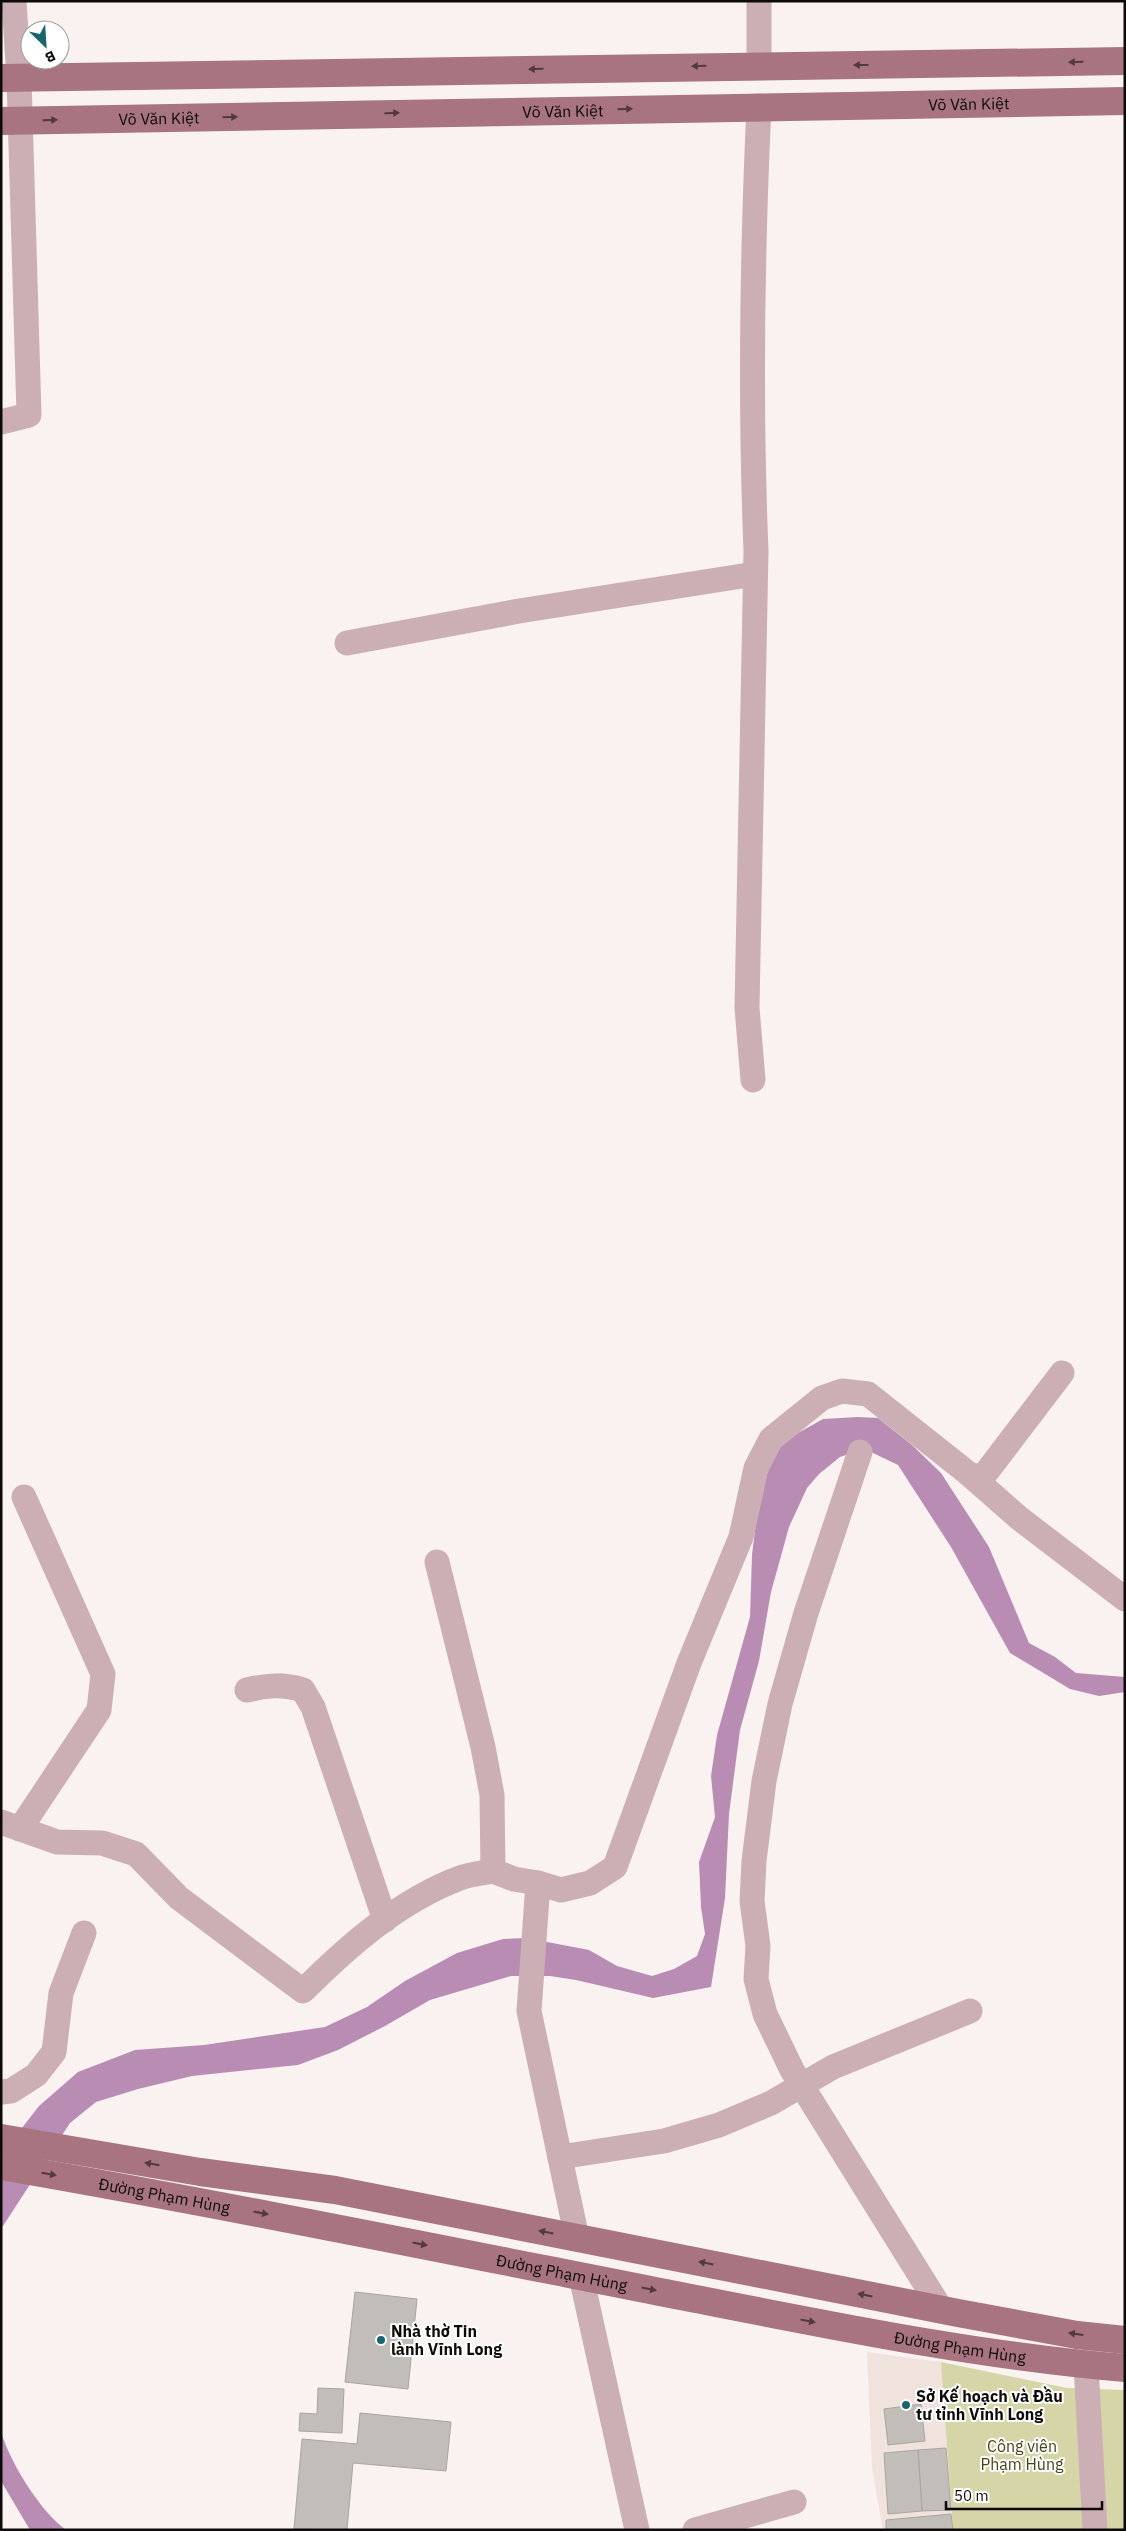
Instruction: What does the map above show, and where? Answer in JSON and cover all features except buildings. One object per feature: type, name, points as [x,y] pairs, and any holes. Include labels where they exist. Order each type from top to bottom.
[{"type":"main road","points":[[10,78],[759,65],[897,65],[1125,61]]},
{"type":"main road","points":[[897,65],[898,104]]},
{"type":"main road","name":"Võ Văn Kiệt","points":[[11,121],[759,106],[1125,101]]},
{"type":"main road","name":"Đường Phạm Hùng","points":[[1,2138],[200,2172],[335,2190],[1076,2335],[1125,2340]]},
{"type":"main road","name":"Đường Phạm Hùng","points":[[1,2166],[196,2200],[886,2336],[1086,2365],[1125,2368]]},
{"type":"main road","points":[[886,2336],[895,2300]]},
{"type":"street","points":[[1,422],[29,415],[11,121],[10,78],[14,1]]},
{"type":"street","points":[[759,1],[759,65]]},
{"type":"street","points":[[753,1080],[747,1008],[755,574],[753,288],[759,106]]},
{"type":"street","points":[[347,643],[519,611],[755,574]]},
{"type":"street","points":[[969,1474],[982,1478],[990,1470],[1062,1374]]},
{"type":"street","points":[[24,1497],[103,1674],[99,1710],[11,1825],[57,1842],[102,1843],[136,1854],[179,1898],[303,1991],[340,1955],[385,1920],[461,1877],[493,1871],[514,1879],[538,1883],[561,1890],[590,1883],[615,1867],[689,1663],[742,1537],[756,1468],[771,1439],[822,1398],[842,1390],[868,1394],[969,1474],[1019,1518],[1125,1599]]},
{"type":"street","points":[[860,1452],[806,1612],[780,1704],[764,1781],[754,1861],[752,1901],[758,1946],[756,1979],[765,2014],[801,2085],[941,2309]]},
{"type":"street","points":[[436,1562],[483,1747],[492,1795],[493,1871]]},
{"type":"street","points":[[247,1690],[267,1685],[286,1685],[303,1690],[313,1707],[385,1920]]},
{"type":"street","points":[[538,1883],[529,2011],[577,2238]]},
{"type":"street","points":[[1,2092],[11,2090],[36,2075],[54,2052],[61,1993],[84,1933]]},
{"type":"street","points":[[560,2157],[664,2141],[710,2127],[771,2102],[833,2067],[970,2011]]},
{"type":"street","points":[[580,2276],[637,2530]]},
{"type":"street","points":[[1086,2365],[1095,2530]]},
{"type":"street","points":[[695,2530],[794,2502]]},
{"type":"shaded area","points":[[878,1418],[912,1445],[941,1473],[989,1547],[1029,1643],[1055,1657],[1076,1673],[1125,1677],[1125,1692],[1099,1696],[1070,1689],[1010,1653],[951,1547],[898,1465],[873,1453],[860,1450],[840,1457],[819,1474],[807,1488],[789,1527],[771,1592],[759,1661],[740,1730],[729,1814],[725,1898],[711,1987],[653,1998],[576,1980],[550,1976],[511,1976],[430,2000],[338,2050],[298,2065],[192,2076],[138,2089],[96,2102],[70,2123],[1,2229],[1,2155],[39,2106],[78,2072],[135,2050],[204,2045],[325,2027],[367,2007],[405,1981],[457,1953],[503,1939],[526,1938],[589,1950],[617,1966],[652,1976],[674,1969],[697,1956],[705,1934],[701,1907],[699,1862],[715,1817],[711,1776],[717,1735],[750,1617],[752,1555],[759,1497],[775,1451],[798,1433],[823,1419]]},
{"type":"shaded area","name":"Sở Kế hoạch và Đầu tư tỉnh Vĩnh Long","points":[[867,2352],[941,2362],[953,2530],[883,2530],[872,2468]]},
{"type":"shaded area","points":[[1,2432],[11,2457],[36,2499],[56,2522],[66,2530],[30,2530],[1,2481]]},
{"type":"green space","name":"Công viên Phạm Hùng","points":[[941,2362],[1067,2388],[1125,2390],[1125,2530],[953,2530]]},
{"type":"place","name":"Nhà thờ Tin lành Vĩnh Long","points":[[381,2340]]},
{"type":"place","name":"Sở Kế hoạch và Đầu tư tỉnh Vĩnh Long","points":[[906,2405]]}]
